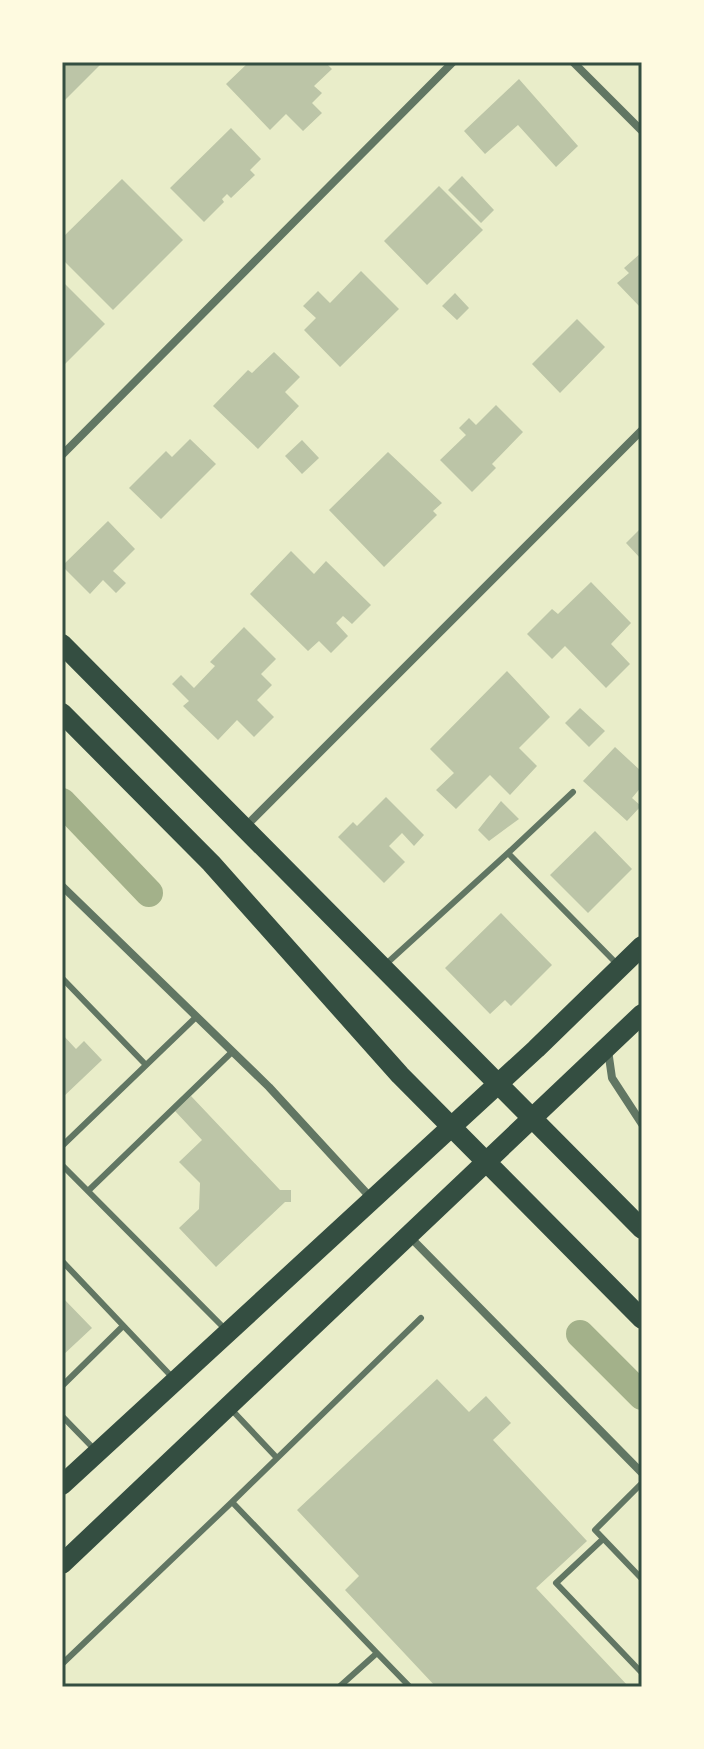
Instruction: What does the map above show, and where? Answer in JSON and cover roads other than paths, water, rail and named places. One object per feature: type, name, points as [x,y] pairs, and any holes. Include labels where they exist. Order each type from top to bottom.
[{"type":"main road","points":[[62,644],[642,1229]]},
{"type":"main road","points":[[62,713],[211,863],[400,1075],[642,1319]]},
{"type":"main road","points":[[62,1485],[499,1083],[642,946]]},
{"type":"main road","points":[[62,1564],[408,1235],[535,1119],[642,1014]]},
{"type":"street","points":[[62,455],[453,62]]},
{"type":"street","points":[[573,62],[642,131]]},
{"type":"street","points":[[244,828],[642,430]]},
{"type":"street","points":[[62,886],[338,1159],[371,1198]]},
{"type":"street","points":[[608,1048],[612,1078],[642,1124]]},
{"type":"street","points":[[408,1235],[642,1473]]},
{"type":"lane","points":[[383,967],[573,792]]},
{"type":"lane","points":[[508,853],[621,968]]},
{"type":"lane","points":[[62,978],[146,1065]]},
{"type":"lane","points":[[62,1146],[195,1018]]},
{"type":"lane","points":[[88,1191],[232,1052]]},
{"type":"lane","points":[[62,1165],[227,1332]]},
{"type":"lane","points":[[62,1261],[175,1380]]},
{"type":"lane","points":[[62,1664],[421,1318]]},
{"type":"lane","points":[[62,1386],[123,1326]]},
{"type":"lane","points":[[228,1406],[277,1458]]},
{"type":"lane","points":[[62,1416],[97,1452]]},
{"type":"lane","points":[[642,1483],[595,1530],[642,1579]]},
{"type":"lane","points":[[232,1502],[410,1687]]},
{"type":"lane","points":[[603,1539],[556,1583],[642,1673]]},
{"type":"lane","points":[[339,1687],[377,1653]]},
{"type":"waterway","points":[[62,802],[149,893]]},
{"type":"waterway","points":[[580,1334],[642,1396]]}]
